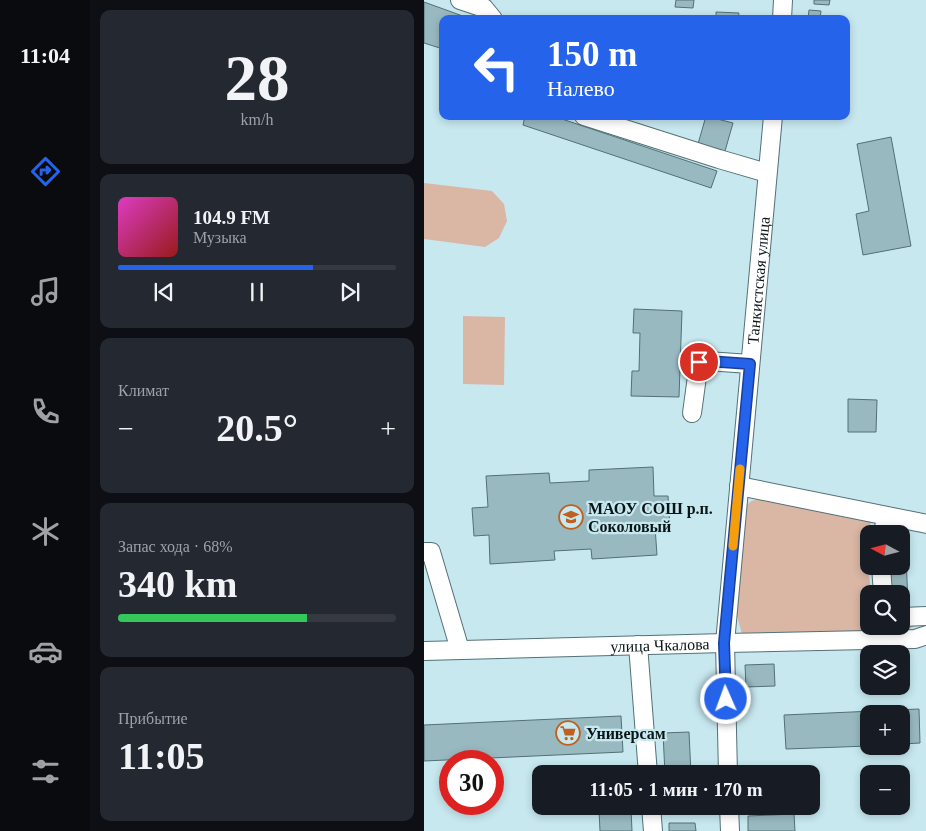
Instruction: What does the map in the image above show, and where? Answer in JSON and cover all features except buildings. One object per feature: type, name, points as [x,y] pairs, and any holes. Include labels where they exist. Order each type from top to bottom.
[{"type":"street","points":[[460,0],[484,8],[490,15]]},
{"type":"street","points":[[782,15],[783,0]]},
{"type":"street","points":[[597,120],[768,173]]},
{"type":"street","name":"Танкистская улица","points":[[728,765],[724,643],[773,120]]},
{"type":"street","points":[[692,413],[699,362],[750,364]]},
{"type":"street","points":[[739,486],[926,524]]},
{"type":"street","points":[[884,525],[887,516]]},
{"type":"street","points":[[424,552],[431,552],[460,650]]},
{"type":"street","points":[[910,617],[926,616]]},
{"type":"street","name":"улица Чкалова","points":[[424,651],[915,639],[926,636]]},
{"type":"street","points":[[638,645],[647,765]]},
{"type":"street","points":[[652,815],[653,831]]},
{"type":"street","points":[[729,815],[730,831]]},
{"type":"shaded area","points":[[424,183],[492,191],[504,204],[507,221],[499,238],[485,247],[424,239]]},
{"type":"shaded area","points":[[463,316],[505,317],[504,385],[463,384]]},
{"type":"shaded area","points":[[765,498],[871,521],[870,525],[860,525],[860,575],[869,575],[870,585],[860,585],[860,634],[746,636],[742,634],[737,616],[741,524],[744,508],[751,501]]},
{"type":"shaded area","points":[[927,620],[910,628],[910,621]]},
{"type":"slow traffic","points":[[733,546],[740,469]]},
{"type":"place","name":"МАОУ СОШ р.п. Соколовый","points":[[571,517]]},
{"type":"place","name":"Универсам","points":[[568,733]]},
{"type":"route","points":[[699,362],[750,364],[724,643],[726,699]]}]
